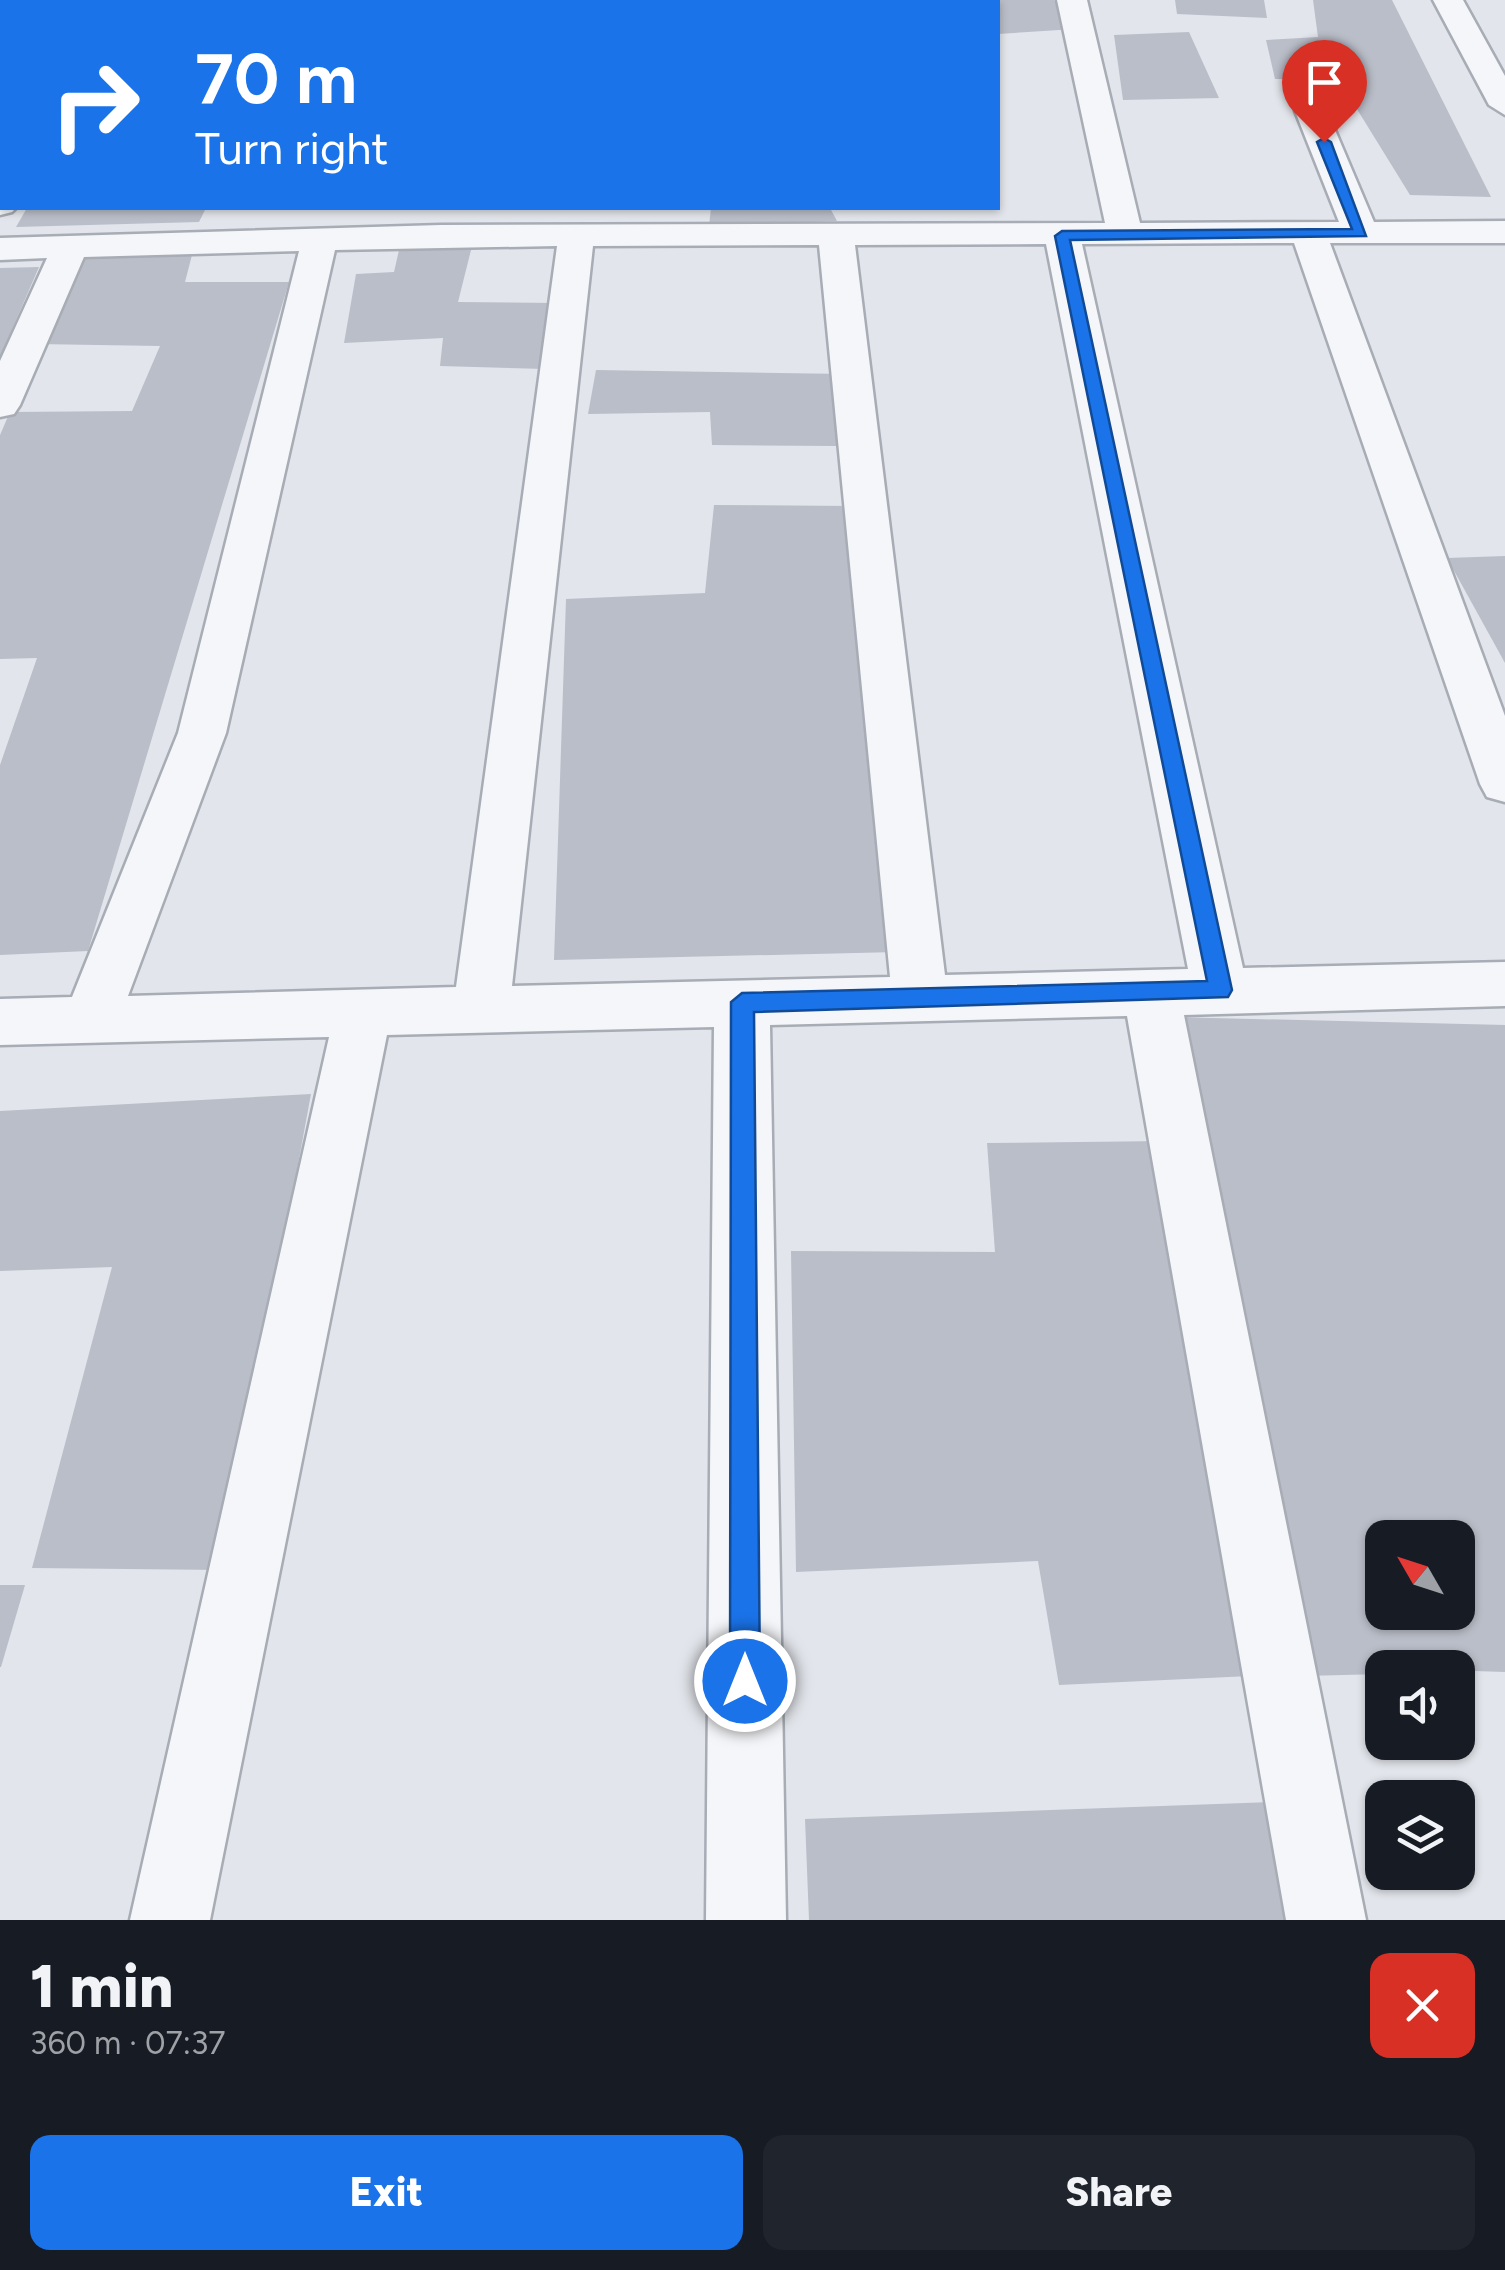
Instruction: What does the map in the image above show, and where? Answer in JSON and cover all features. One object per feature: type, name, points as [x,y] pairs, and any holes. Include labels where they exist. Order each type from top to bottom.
[{"type":"street","points":[[1072,0],[1125,235]]},
{"type":"street","points":[[1448,0],[1505,105]]},
{"type":"street","points":[[1312,112],[1361,233]]},
{"type":"street","points":[[0,249],[320,239],[444,222],[576,235],[656,221],[836,235],[904,221],[1062,236],[1505,232]]},
{"type":"street","points":[[1309,234],[1505,784]]},
{"type":"street","points":[[482,1008],[576,235]]},
{"type":"street","points":[[836,235],[920,998]]},
{"type":"street","points":[[1062,236],[1220,990]]},
{"type":"street","points":[[91,1020],[202,733],[320,239]]},
{"type":"street","points":[[0,405],[70,246]]},
{"type":"street","points":[[0,1022],[1505,984]]},
{"type":"street","points":[[1151,992],[1326,1920]]},
{"type":"street","points":[[742,1002],[746,1920]]},
{"type":"street","points":[[170,1920],[363,1013]]},
{"type":"building","points":[[1000,0],[1054,0],[1075,29],[1000,34]]},
{"type":"building","points":[[1175,0],[1264,0],[1267,18],[1177,14]]},
{"type":"building","points":[[1313,0],[1392,0],[1491,197],[1410,195],[1339,80],[1275,79],[1266,40],[1318,37]]},
{"type":"building","points":[[1189,32],[1219,98],[1123,100],[1114,35]]},
{"type":"building","points":[[26,210],[205,210],[199,222],[16,227]]},
{"type":"building","points":[[711,210],[831,210],[837,221],[709,226]]},
{"type":"building","points":[[399,250],[471,250],[458,302],[555,303],[545,369],[440,366],[443,338],[344,343],[356,274],[394,272]]},
{"type":"building","points":[[192,255],[185,282],[289,282],[88,951],[0,955],[0,765],[37,658],[0,659],[0,435],[10,412],[132,411],[160,346],[36,344],[77,257]]},
{"type":"building","points":[[39,267],[0,357],[0,268]]},
{"type":"building","points":[[596,370],[846,374],[837,446],[712,445],[710,412],[588,414]]},
{"type":"building","points":[[714,505],[850,506],[897,952],[554,960],[566,599],[705,593]]},
{"type":"building","points":[[1505,556],[1505,663],[1447,558]]},
{"type":"building","points":[[1171,1017],[1505,1025],[1505,1672],[1475,1671],[1475,1650],[1365,1650],[1365,1674],[1304,1676]]},
{"type":"building","points":[[311,1094],[223,1570],[32,1568],[112,1267],[0,1271],[0,1111]]},
{"type":"building","points":[[1165,1141],[1271,1675],[1059,1685],[1038,1561],[796,1572],[791,1251],[995,1252],[987,1143]]},
{"type":"building","points":[[0,1585],[25,1585],[1,1667],[0,1667]]},
{"type":"building","points":[[1275,1802],[1311,1920],[809,1920],[805,1819]]},
{"type":"route","points":[[745,1681],[742,1002],[1220,990],[1062,236],[1361,233],[1324,142]]}]
